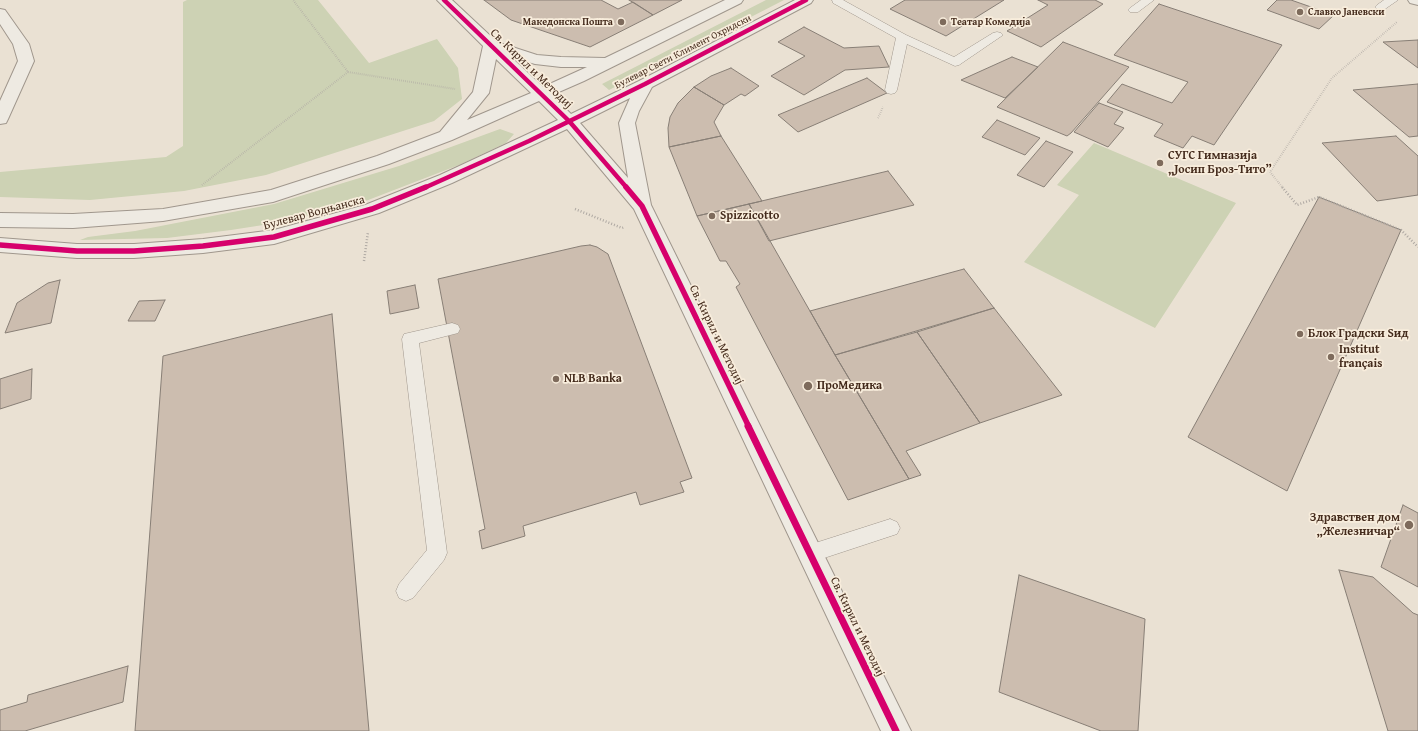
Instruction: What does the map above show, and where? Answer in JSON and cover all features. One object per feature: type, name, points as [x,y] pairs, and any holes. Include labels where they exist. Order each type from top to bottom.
[{"type":"street","name":"Св. Кирил и Методиј","points":[[444,0],[569,121],[646,214],[809,554],[896,731]]},
{"type":"street","name":"Булевар Свети Климент Охридски","points":[[541,95],[736,0]]},
{"type":"street","name":"Булевар Свети Климент Охридски","points":[[569,121],[645,84],[806,0]]},
{"type":"street","points":[[0,13],[21,44],[26,61],[0,119]]},
{"type":"street","points":[[446,136],[481,92],[491,45],[535,59],[561,62],[608,63]]},
{"type":"street","points":[[645,84],[631,111],[627,123],[646,214]]},
{"type":"street","points":[[0,220],[73,221],[163,215],[273,196],[384,160],[446,136],[541,95]]},
{"type":"street","name":"Булевар Водњанска","points":[[0,245],[77,251],[134,251],[203,246],[274,237],[372,209],[446,179],[569,121]]},
{"type":"lane","points":[[1134,10],[1148,0]]},
{"type":"lane","points":[[1381,7],[1392,0]]},
{"type":"lane","points":[[837,1],[902,38],[955,62],[997,35]]},
{"type":"lane","points":[[891,90],[902,38]]},
{"type":"lane","points":[[406,591],[437,553],[410,339],[452,329]]},
{"type":"lane","points":[[809,554],[890,528]]},
{"type":"path","points":[[293,0],[348,72],[481,92]]},
{"type":"path","points":[[1402,18],[1332,78],[1270,172],[1297,205],[1319,197],[1401,230],[1418,247]]},
{"type":"path","points":[[200,186],[348,72]]},
{"type":"path","points":[[575,209],[622,228],[646,214]]},
{"type":"path","points":[[364,261],[369,231]]},
{"type":"green space","points":[[187,0],[318,0],[369,63],[437,39],[458,68],[462,99],[434,121],[266,175],[184,191],[90,200],[0,197],[0,172],[166,157],[183,146],[183,2]]},
{"type":"green space","points":[[766,0],[784,0],[609,90],[602,84]]},
{"type":"green space","points":[[500,129],[514,134],[506,143],[459,165],[363,202],[289,221],[231,230],[167,238],[80,240],[88,237],[135,231],[274,204],[399,166]]},
{"type":"green space","points":[[1094,143],[1236,203],[1155,328],[1024,262],[1079,195],[1057,185]]},
{"type":"building","points":[[484,0],[601,0],[618,9],[633,2],[653,15],[590,47],[511,20]]},
{"type":"building","points":[[629,0],[682,0],[653,15]]},
{"type":"building","name":"Театар Комедија","points":[[905,0],[1004,0],[946,36],[890,9]]},
{"type":"building","name":"Театар Комедија","points":[[1038,0],[1095,0],[1103,4],[1041,47],[1007,31],[1048,5]]},
{"type":"building","name":"Славко Јаневски","points":[[1277,0],[1291,0],[1334,15],[1319,29],[1267,10]]},
{"type":"building","points":[[1159,4],[1282,45],[1214,145],[1192,136],[1183,148],[1154,136],[1163,124],[1107,102],[1122,84],[1172,103],[1188,82],[1114,55]]},
{"type":"building","points":[[804,27],[844,48],[879,46],[889,67],[845,70],[804,95],[771,76],[805,56],[778,42]]},
{"type":"building","points":[[1418,40],[1418,68],[1383,42]]},
{"type":"building","points":[[1063,42],[1129,67],[1067,136],[997,107]]},
{"type":"building","points":[[1012,57],[1038,67],[1005,98],[961,80]]},
{"type":"building","points":[[731,68],[759,86],[745,96],[741,94],[724,105],[694,87],[711,76]]},
{"type":"building","points":[[867,78],[887,93],[798,132],[778,115]]},
{"type":"building","points":[[1418,84],[1418,136],[1409,137],[1353,90]]},
{"type":"building","points":[[694,87],[724,105],[714,122],[721,136],[669,147],[668,128],[670,117],[678,103]]},
{"type":"building","points":[[1099,103],[1123,112],[1114,124],[1124,128],[1108,147],[1074,132]]},
{"type":"building","points":[[997,120],[1040,138],[1025,155],[982,137]]},
{"type":"building","points":[[721,136],[762,201],[697,216],[669,147]]},
{"type":"building","points":[[1396,136],[1418,156],[1418,195],[1377,201],[1322,143]]},
{"type":"building","points":[[1046,141],[1073,152],[1044,187],[1017,175]]},
{"type":"building","points":[[888,171],[914,205],[769,241],[749,204]]},
{"type":"building","name":"Блок Градски Sид","points":[[1319,197],[1401,230],[1287,491],[1188,437]]},
{"type":"building","points":[[749,204],[835,355],[909,479],[848,500],[736,287],[740,284],[726,261],[720,261],[697,216]]},
{"type":"building","name":"NLB Banka","points":[[590,245],[597,247],[608,254],[692,478],[680,482],[684,492],[640,505],[636,492],[523,526],[525,536],[482,549],[479,531],[485,529],[438,279]]},
{"type":"building","points":[[964,269],[994,308],[835,355],[810,311]]},
{"type":"building","points":[[60,280],[51,323],[5,333],[17,303],[48,283]]},
{"type":"building","points":[[415,285],[419,308],[390,314],[387,291]]},
{"type":"building","points":[[165,300],[155,321],[128,321],[139,301]]},
{"type":"building","points":[[994,308],[1062,395],[980,423],[917,332]]},
{"type":"building","points":[[332,314],[369,731],[135,731],[163,356]]},
{"type":"building","points":[[917,332],[980,423],[906,451],[921,475],[909,479],[835,355]]},
{"type":"building","points":[[32,369],[31,399],[0,409],[0,379]]},
{"type":"building","points":[[1403,505],[1418,513],[1418,587],[1381,567]]},
{"type":"building","points":[[1339,570],[1373,577],[1413,613],[1418,615],[1418,731],[1388,731]]},
{"type":"building","points":[[1019,575],[1145,619],[1138,731],[1101,731],[999,692]]},
{"type":"building","points":[[128,666],[123,702],[25,731],[0,731],[0,710],[27,702],[28,695]]},
{"type":"cycle path","points":[[444,0],[569,121],[642,206],[896,731]]},
{"type":"cycle path","points":[[0,245],[77,251],[134,251],[203,246],[274,237],[372,209],[446,179],[529,141],[645,84],[806,0]]},
{"type":"place","name":"Славко Јаневски","points":[[1300,12]]},
{"type":"place","name":"Македонска Пошта","points":[[621,22]]},
{"type":"place","name":"Театар Комедија","points":[[943,22]]},
{"type":"place","name":"СУГС Гимназија „Јосип Броз-Тито”","points":[[1160,163]]},
{"type":"place","name":"Spizzicotto","points":[[712,216]]},
{"type":"place","name":"Блок Градски Sид","points":[[1300,334]]},
{"type":"place","name":"Institut français","points":[[1331,357]]},
{"type":"place","name":"NLB Banka","points":[[556,379]]},
{"type":"place","name":"ПроМедика","points":[[808,386]]},
{"type":"place","name":"Здравствен дом „Железничар“","points":[[1409,525]]}]
